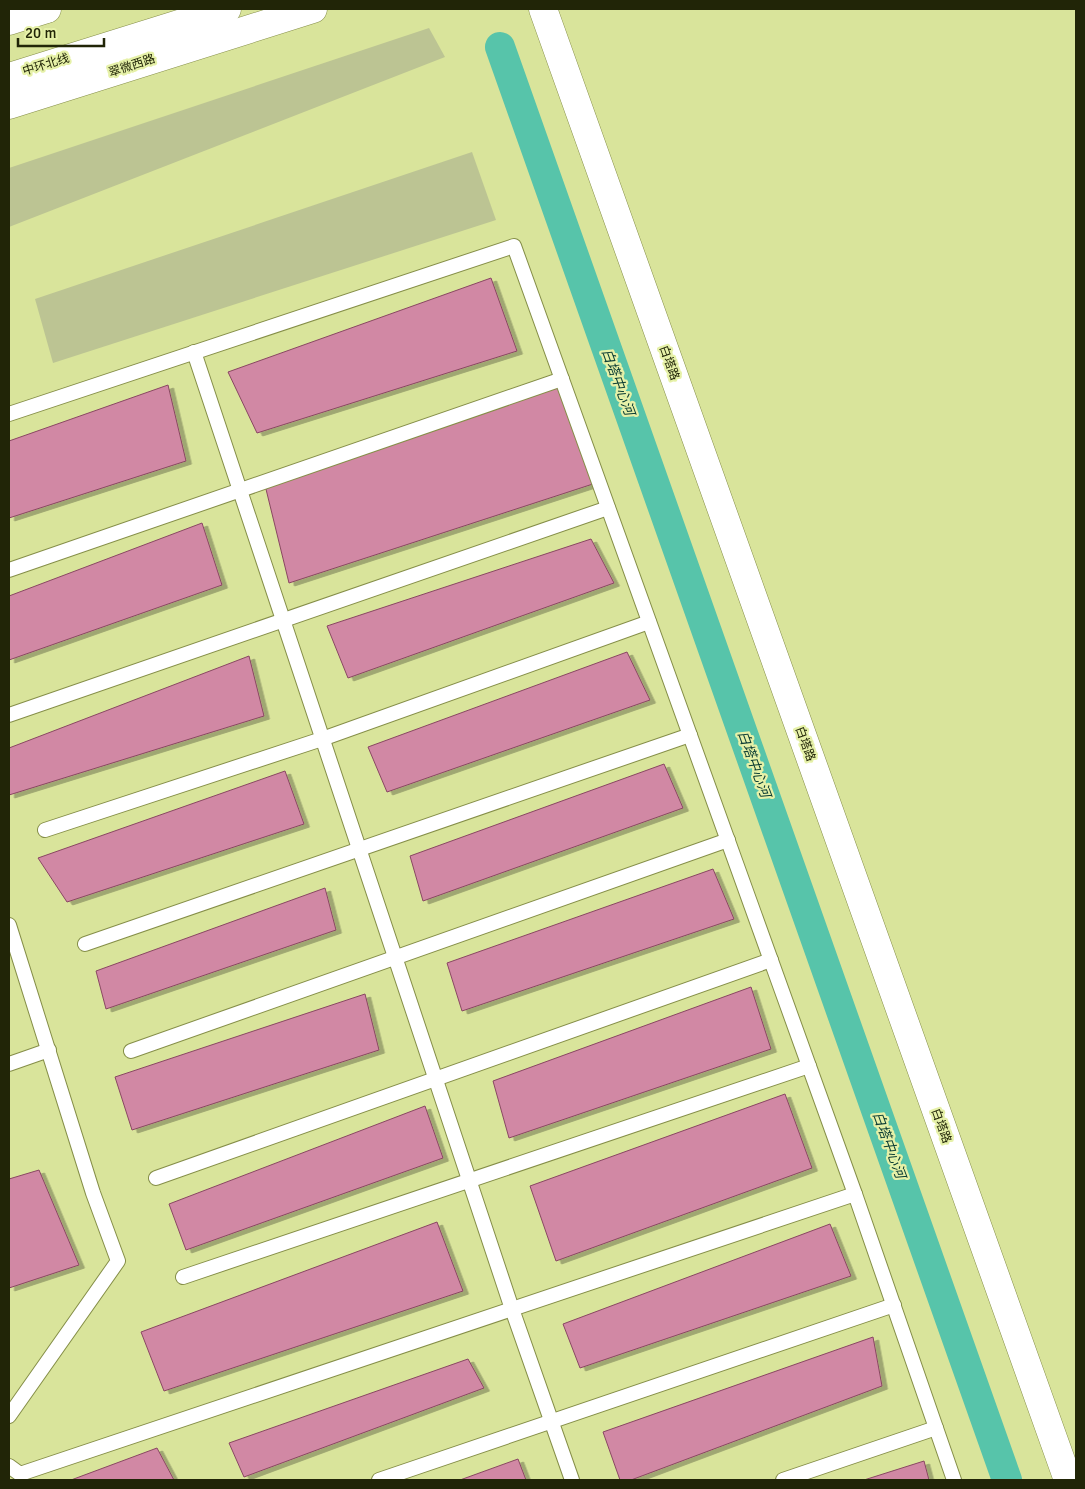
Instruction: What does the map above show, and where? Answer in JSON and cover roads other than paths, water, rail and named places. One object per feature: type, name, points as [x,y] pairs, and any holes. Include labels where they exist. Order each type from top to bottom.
[{"type":"main road","points":[[9,21],[47,9]]},
{"type":"main road","name":"中环北线","points":[[9,77],[227,9]]},
{"type":"main road","name":"翠微西路","points":[[9,105],[313,9]]},
{"type":"main road","name":"白塔路","points":[[543,9],[1068,1480]]},
{"type":"main road","points":[[9,87],[195,19]]},
{"type":"lane","points":[[9,414],[514,246],[855,1194],[954,1480]]},
{"type":"lane","points":[[194,352],[469,1181],[572,1480]]},
{"type":"lane","points":[[9,570],[562,379]]},
{"type":"lane","points":[[9,715],[608,508]]},
{"type":"lane","points":[[45,830],[322,739],[649,622]]},
{"type":"lane","points":[[85,944],[690,735]]},
{"type":"lane","points":[[131,1051],[728,840]]},
{"type":"lane","points":[[9,924],[93,1193],[118,1261],[9,1416]]},
{"type":"lane","points":[[156,1178],[771,960]]},
{"type":"lane","points":[[9,1064],[49,1050]]},
{"type":"lane","points":[[183,1277],[809,1066]]},
{"type":"lane","points":[[9,1466],[20,1474],[855,1194]]},
{"type":"lane","points":[[379,1480],[894,1305]]},
{"type":"lane","points":[[783,1480],[936,1428]]},
{"type":"waterway","name":"白塔中心河","points":[[500,47],[1007,1480]]}]
